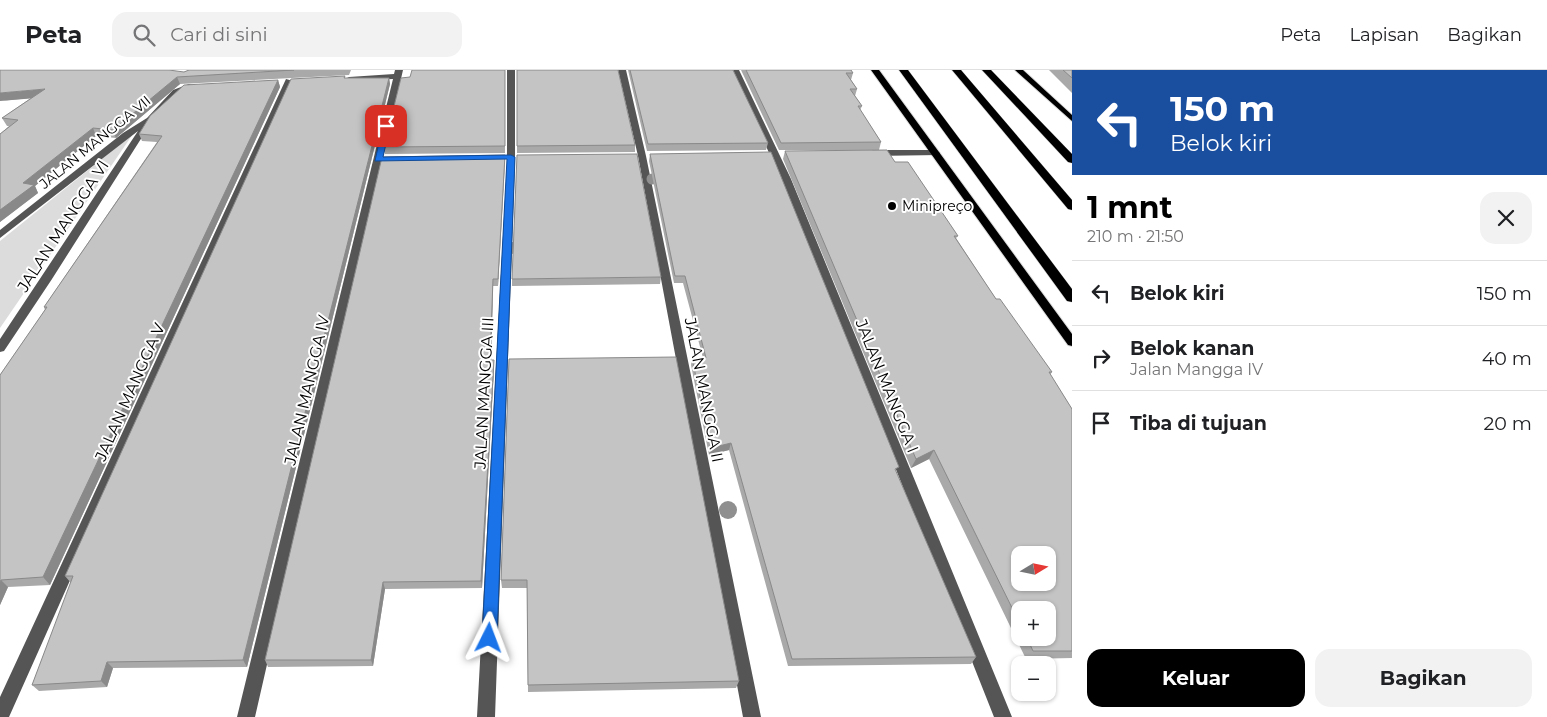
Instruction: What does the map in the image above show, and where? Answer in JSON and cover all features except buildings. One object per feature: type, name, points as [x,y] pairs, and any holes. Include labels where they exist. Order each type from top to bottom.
[{"type":"highway","points":[[903,70],[1072,298]]},
{"type":"highway","points":[[956,70],[1072,207]]},
{"type":"highway","points":[[986,70],[1072,160]]},
{"type":"main road","points":[[875,70],[1072,342]]},
{"type":"main road","points":[[1019,70],[1072,119]]},
{"type":"street","name":"JALAN MANGGA III","points":[[486,717],[511,157],[511,70]]},
{"type":"street","name":"JALAN MANGGA II","points":[[622,70],[642,156],[752,717]]},
{"type":"street","name":"JALAN MANGGA I","points":[[735,70],[775,154],[1003,717]]},
{"type":"street","points":[[338,79],[398,73]]},
{"type":"street","name":"JALAN MANGGA IV","points":[[246,717],[383,159],[398,73]]},
{"type":"street","name":"JALAN MANGGA V","points":[[0,717],[289,81]]},
{"type":"street","name":"JALAN MANGGA VII","points":[[0,235],[126,135],[150,120],[176,92],[184,88],[200,85]]},
{"type":"street","name":"JALAN MANGGA VI","points":[[0,348],[48,279],[150,120]]},
{"type":"street","points":[[860,153],[936,153]]},
{"type":"shaded area","points":[[133,134],[0,328],[0,241]]},
{"type":"place","name":"Minipreço","points":[[892,206]]},
{"type":"route","points":[[386,126],[378,159],[511,157],[489,638]]}]
